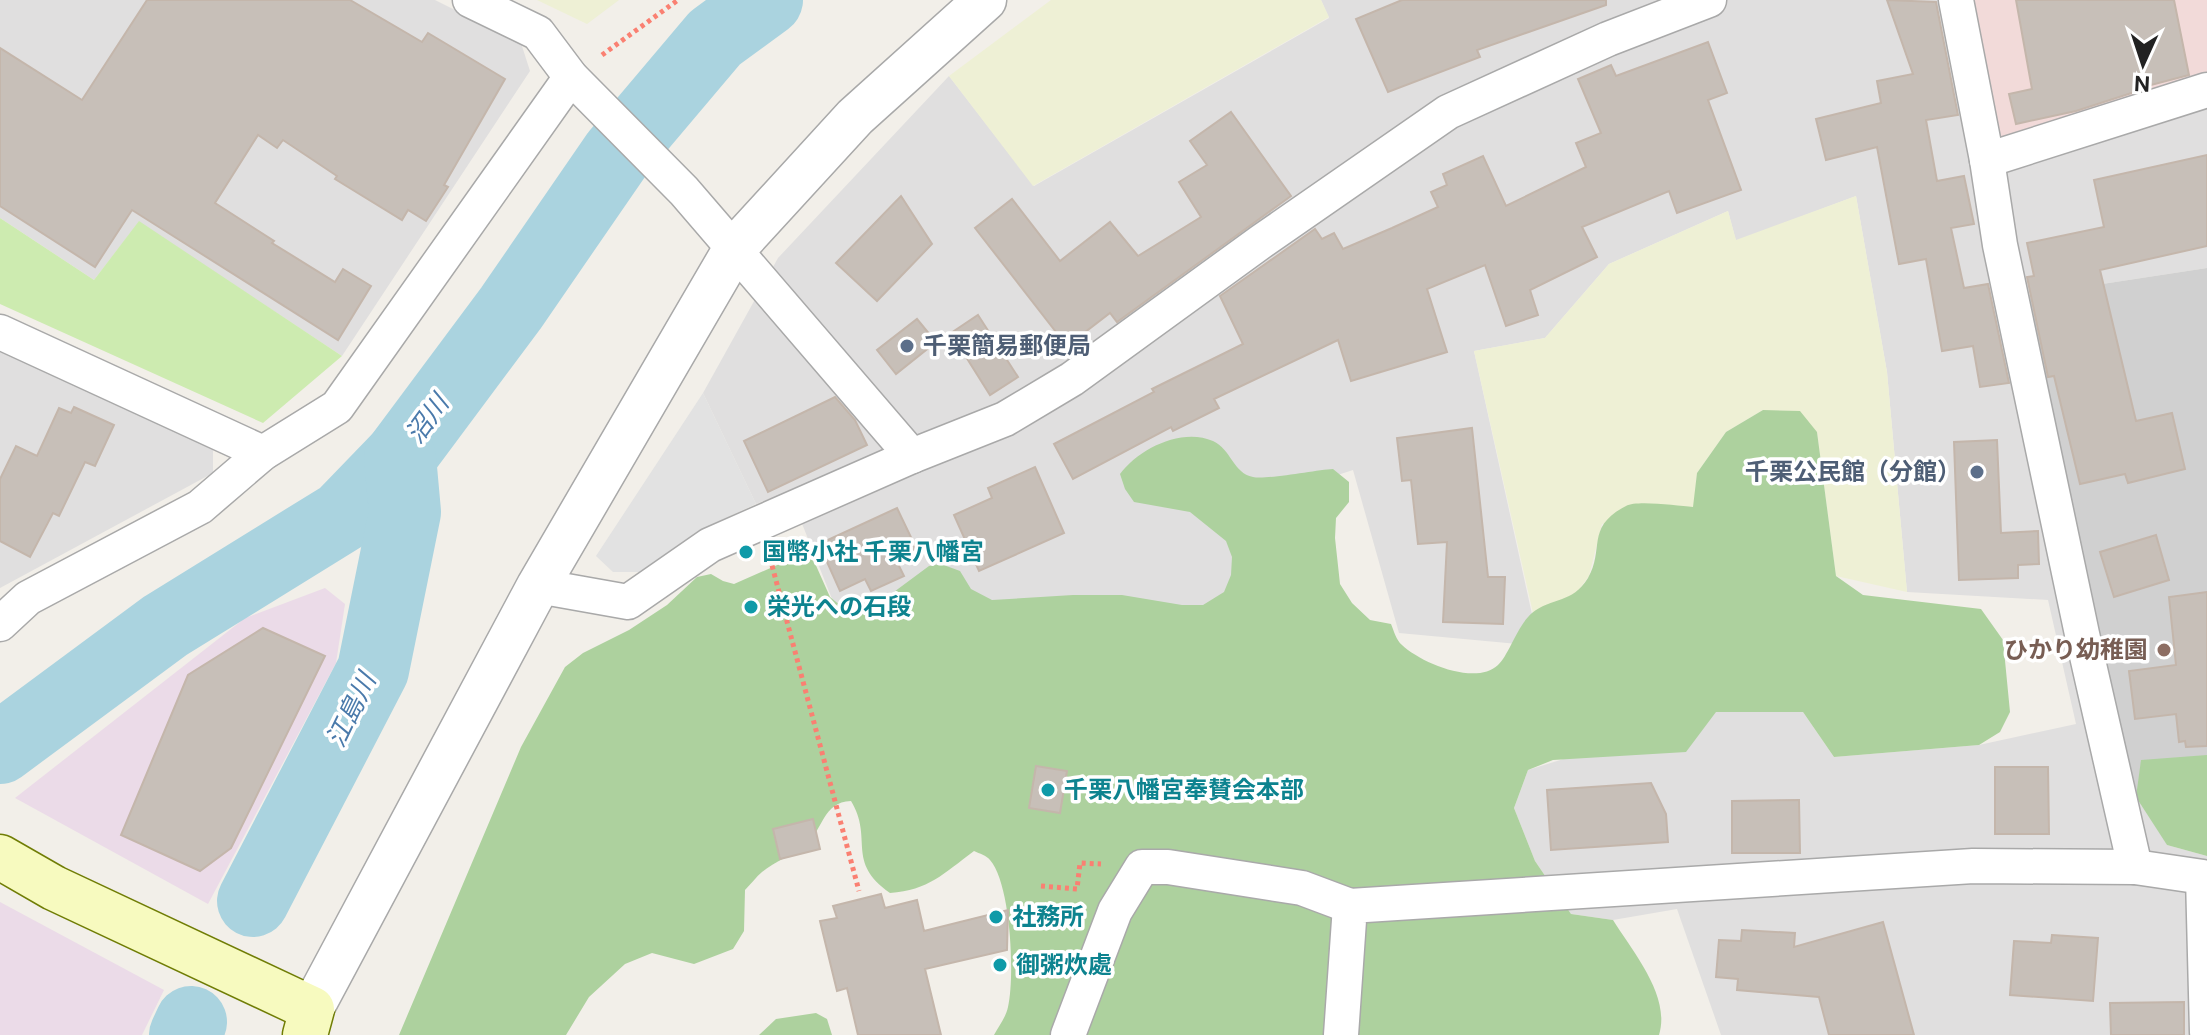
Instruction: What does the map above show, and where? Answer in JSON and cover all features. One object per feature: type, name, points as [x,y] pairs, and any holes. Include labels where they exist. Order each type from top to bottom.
[{"type":"main road","points":[[13,864],[309,1022]]},
{"type":"street","points":[[470,0],[538,33],[583,88],[735,248],[912,456]]},
{"type":"street","points":[[309,1022],[538,586],[735,248],[855,117],[985,0]]},
{"type":"street","points":[[538,586],[628,602],[710,545],[912,456],[1005,419],[1072,379],[1262,241],[1448,112],[1608,39],[1709,0]]},
{"type":"street","points":[[1956,0],[2000,245],[2135,867]]},
{"type":"street","points":[[0,624],[28,598],[200,507],[263,453],[337,407],[583,88]]},
{"type":"street","points":[[1987,160],[2207,90]]},
{"type":"street","points":[[0,332],[263,453]]},
{"type":"street","points":[[1068,1035],[1115,911],[1142,867],[1168,867],[1302,888],[1350,906],[1973,866],[2135,867],[2203,877],[2207,1032]]},
{"type":"street","points":[[1341,1035],[1350,906]]},
{"type":"path","points":[[583,88],[678,0]]},
{"type":"path","points":[[771,560],[859,891]]},
{"type":"path","points":[[1041,886],[1077,889],[1080,863],[1142,867]]},
{"type":"shaded area","points":[[0,0],[435,0],[521,43],[530,71],[342,356],[139,222],[94,280],[0,218]]},
{"type":"shaded area","points":[[1321,0],[1962,0],[2207,79],[2207,268],[2024,296],[2167,845],[2207,856],[2207,1035],[1721,1035],[1677,909],[1613,920],[1571,914],[1535,861],[1514,808],[1528,770],[1715,712],[1803,712],[1834,757],[1979,745],[2076,724],[2048,600],[1907,592],[1887,372],[1856,196],[1736,241],[1728,211],[1609,264],[1545,338],[1474,351],[1539,646],[1399,633],[1353,470],[1236,508],[1248,620],[974,616],[928,577],[842,624],[789,491],[756,504],[703,393],[778,258],[949,76],[1034,186],[1329,18]]},
{"type":"shaded area","points":[[1962,0],[2207,0],[2207,79],[1993,148]]},
{"type":"shaded area","points":[[2207,268],[2207,793],[2136,797],[2023,296]]},
{"type":"shaded area","points":[[0,348],[213,446],[213,473],[0,588]]},
{"type":"shaded area","points":[[703,393],[756,504],[698,531],[642,572],[613,572],[596,556]]},
{"type":"shaded area","points":[[325,588],[345,604],[336,663],[208,904],[15,798],[245,618]]},
{"type":"shaded area","points":[[0,902],[164,990],[142,1035],[0,1035]]},
{"type":"green space","points":[[537,0],[619,0],[587,24]]},
{"type":"green space","points":[[1051,0],[1321,0],[1329,17],[1033,186],[949,76]]},
{"type":"green space","points":[[1856,196],[1887,372],[1907,592],[1836,576],[1817,432],[1763,410],[1726,432],[1697,473],[1694,507],[1602,524],[1589,576],[1575,595],[1533,613],[1474,351],[1545,338],[1609,264],[1728,211],[1736,240]]},
{"type":"green space","points":[[0,218],[94,280],[139,221],[342,356],[263,423],[0,304]]},
{"type":"green space","points":[[1763,410],[1800,411],[1817,432],[1836,576],[1863,595],[1981,609],[2003,640],[2010,712],[2000,732],[1979,745],[1834,757],[1803,712],[1716,712],[1686,752],[1553,760],[1528,770],[1514,808],[1535,861],[1571,914],[1613,920],[1640,960],[1655,990],[1660,1005],[1659,1035],[994,1035],[1008,1007],[1011,953],[1003,889],[990,860],[974,851],[926,884],[890,893],[868,870],[860,827],[851,801],[834,806],[805,845],[767,868],[745,890],[744,931],[733,949],[694,964],[652,953],[625,964],[589,997],[566,1035],[399,1035],[521,747],[565,667],[583,653],[629,630],[667,605],[697,577],[711,574],[734,584],[800,555],[814,561],[830,597],[841,606],[859,609],[875,606],[929,566],[941,564],[960,571],[971,589],[992,600],[1122,595],[1182,605],[1203,605],[1224,592],[1231,575],[1232,557],[1226,541],[1190,512],[1134,502],[1120,474],[1138,456],[1162,443],[1201,437],[1224,449],[1246,475],[1268,477],[1333,469],[1349,482],[1349,502],[1336,518],[1335,538],[1340,584],[1352,603],[1370,620],[1391,624],[1400,643],[1422,659],[1449,670],[1476,673],[1498,665],[1532,613],[1569,596],[1582,586],[1593,567],[1600,530],[1613,514],[1639,503],[1693,507],[1697,473],[1726,432]]},
{"type":"green space","points":[[2207,755],[2207,856],[2167,845],[2136,797],[2141,760]]},
{"type":"green space","points":[[816,1013],[827,1019],[832,1035],[759,1035],[776,1019]]},
{"type":"building","points":[[147,0],[350,0],[422,42],[428,33],[505,79],[444,185],[448,187],[426,221],[408,210],[402,220],[335,179],[337,176],[283,140],[277,148],[258,135],[215,203],[335,282],[343,269],[371,286],[338,340],[132,210],[95,267],[0,206],[0,48],[82,100]]},
{"type":"building","points":[[1402,0],[1606,0],[1606,5],[1477,50],[1480,57],[1388,92],[1356,19]]},
{"type":"building","points":[[1887,0],[1936,2],[1958,115],[1926,120],[1937,181],[1964,176],[1974,224],[1951,228],[1964,288],[1988,284],[2009,383],[1980,387],[1973,346],[1942,351],[1926,259],[1899,264],[1877,147],[1826,160],[1816,119],[1881,103],[1877,81],[1913,74]]},
{"type":"building","points":[[2016,0],[2174,0],[2189,75],[2076,111],[2016,124],[2009,94],[2032,89]]},
{"type":"building","points":[[1708,42],[1727,93],[1708,100],[1741,190],[1677,213],[1669,191],[1582,227],[1597,257],[1530,290],[1538,315],[1506,326],[1485,265],[1427,289],[1447,352],[1351,381],[1338,340],[1214,399],[1219,408],[1173,431],[1171,427],[1073,479],[1054,444],[1154,392],[1152,389],[1243,344],[1220,296],[1315,229],[1322,239],[1334,233],[1343,249],[1392,228],[1438,207],[1431,192],[1447,185],[1443,174],[1483,156],[1506,206],[1586,167],[1576,143],[1601,133],[1578,79],[1611,65],[1616,76]]},
{"type":"building","points":[[1231,112],[1291,196],[1117,322],[1110,313],[1067,346],[975,228],[1012,199],[1060,261],[1110,222],[1138,256],[1201,217],[1179,182],[1207,165],[1190,141]]},
{"type":"building","points":[[2207,155],[2207,246],[2100,270],[2136,421],[2172,413],[2185,469],[2128,483],[2125,474],[2080,484],[2054,376],[2048,377],[2027,277],[2034,276],[2027,243],[2104,227],[2094,180]]},
{"type":"building","points":[[901,196],[932,244],[877,301],[836,263]]},
{"type":"building","points":[[978,315],[1018,377],[990,395],[951,333]]},
{"type":"building","name":"千栗簡易郵便局","points":[[917,319],[936,342],[896,374],[877,350]]},
{"type":"building","points":[[835,397],[855,420],[867,445],[768,492],[744,441]]},
{"type":"building","points":[[74,407],[114,425],[95,466],[85,462],[59,516],[53,513],[30,557],[0,541],[0,479],[16,446],[37,456],[59,408],[71,413]]},
{"type":"building","points":[[1472,428],[1488,577],[1505,577],[1503,624],[1443,622],[1447,542],[1418,544],[1411,480],[1402,481],[1397,438]]},
{"type":"building","points":[[1997,440],[2001,533],[2038,531],[2039,564],[2018,565],[2018,578],[1959,580],[1954,442]]},
{"type":"building","points":[[1035,467],[1064,533],[979,571],[954,515],[992,498],[988,488]]},
{"type":"building","points":[[897,508],[919,554],[898,564],[904,576],[871,591],[865,579],[840,591],[819,544]]},
{"type":"building","points":[[2156,535],[2169,580],[2114,597],[2100,552]]},
{"type":"building","points":[[2207,592],[2207,746],[2186,747],[2185,741],[2179,742],[2176,714],[2135,719],[2129,671],[2176,665],[2169,597]]},
{"type":"building","points":[[263,628],[325,656],[231,848],[200,871],[121,835],[188,675]]},
{"type":"building","name":"千栗八幡宮奉賛会本部","points":[[1036,766],[1067,771],[1060,813],[1029,808]]},
{"type":"building","points":[[1995,767],[2048,767],[2049,834],[1995,834]]},
{"type":"building","points":[[1651,783],[1666,814],[1668,842],[1551,850],[1547,790]]},
{"type":"building","points":[[1799,800],[1800,853],[1732,853],[1732,801]]},
{"type":"building","points":[[813,819],[820,849],[780,859],[773,829]]},
{"type":"building","points":[[881,894],[885,908],[917,900],[924,931],[1008,910],[1007,950],[925,969],[941,1035],[858,1035],[847,988],[837,991],[820,921],[837,918],[833,906]]},
{"type":"building","points":[[1883,922],[1914,1035],[1829,1035],[1819,997],[1737,990],[1738,979],[1716,977],[1719,940],[1741,941],[1742,930],[1795,933],[1794,947]]},
{"type":"building","points":[[2052,935],[2098,938],[2093,1001],[2010,995],[2014,941],[2051,943]]},
{"type":"building","points":[[2184,1002],[2184,1035],[2111,1035],[2110,1003]]},
{"type":"waterway","name":"沼川","points":[[0,748],[165,626],[343,516],[400,457],[511,308],[617,154],[715,38],[767,0]]},
{"type":"waterway","name":"江島川","points":[[253,901],[373,670],[405,512],[400,457]]},
{"type":"waterway","name":"江島川","points":[[185,1035],[191,1022]]},
{"type":"place","name":"千栗簡易郵便局","points":[[907,346]]},
{"type":"place","name":"千栗公民館（分館）","points":[[1977,472]]},
{"type":"place","name":"国幣小社 千栗八幡宮","points":[[746,552]]},
{"type":"place","name":"栄光への石段","points":[[751,607]]},
{"type":"place","name":"ひかり幼稚園","points":[[2164,650]]},
{"type":"place","name":"千栗八幡宮奉賛会本部","points":[[1048,790]]},
{"type":"place","name":"社務所","points":[[996,917]]},
{"type":"place","name":"御粥炊處","points":[[1000,965]]}]
